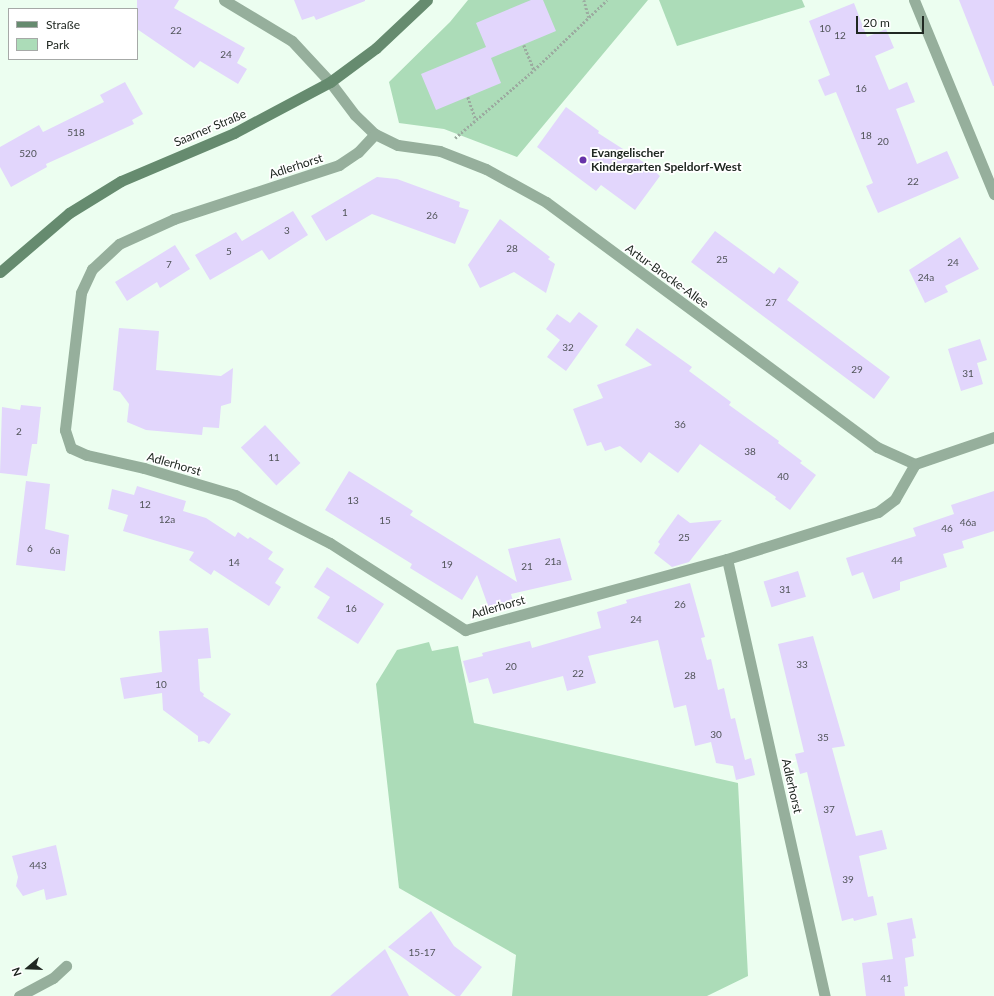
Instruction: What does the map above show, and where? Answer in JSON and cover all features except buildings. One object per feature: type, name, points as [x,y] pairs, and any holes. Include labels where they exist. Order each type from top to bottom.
[{"type":"main road","name":"Saarner Straße","points":[[0,272],[69,213],[121,181],[234,133],[330,82],[376,48],[427,0]]},
{"type":"street","name":"Artur-Brocke-Allee","points":[[224,0],[292,42],[330,82],[355,116],[375,134],[398,145],[440,151],[486,169],[546,202],[877,447],[916,464]]},
{"type":"street","points":[[914,0],[994,194]]},
{"type":"street","name":"Adlerhorst","points":[[375,134],[358,152],[339,166],[174,219],[119,244],[92,269],[82,293],[66,415],[65,430],[71,448],[87,455],[144,468],[235,495],[330,543],[465,630],[727,559],[878,512],[895,499],[916,464]]},
{"type":"street","points":[[916,464],[994,437]]},
{"type":"street","name":"Adlerhorst","points":[[727,559],[825,996]]},
{"type":"street","points":[[19,996],[53,978],[66,966]]},
{"type":"path","points":[[584,0],[589,17]]},
{"type":"path","points":[[440,151],[534,70],[607,0]]},
{"type":"path","points":[[524,45],[534,70]]},
{"type":"path","points":[[468,97],[476,120]]},
{"type":"green space","points":[[468,0],[648,0],[517,157],[444,129],[399,123],[389,82],[450,22]]},
{"type":"green space","points":[[659,0],[802,0],[805,7],[677,46]]},
{"type":"green space","points":[[429,642],[432,651],[458,646],[474,723],[738,783],[748,976],[707,996],[512,996],[516,955],[399,888],[376,684],[397,650]]},
{"type":"place","name":"Evangelischer Kindergarten Speldorf-West","points":[[583,160]]}]
